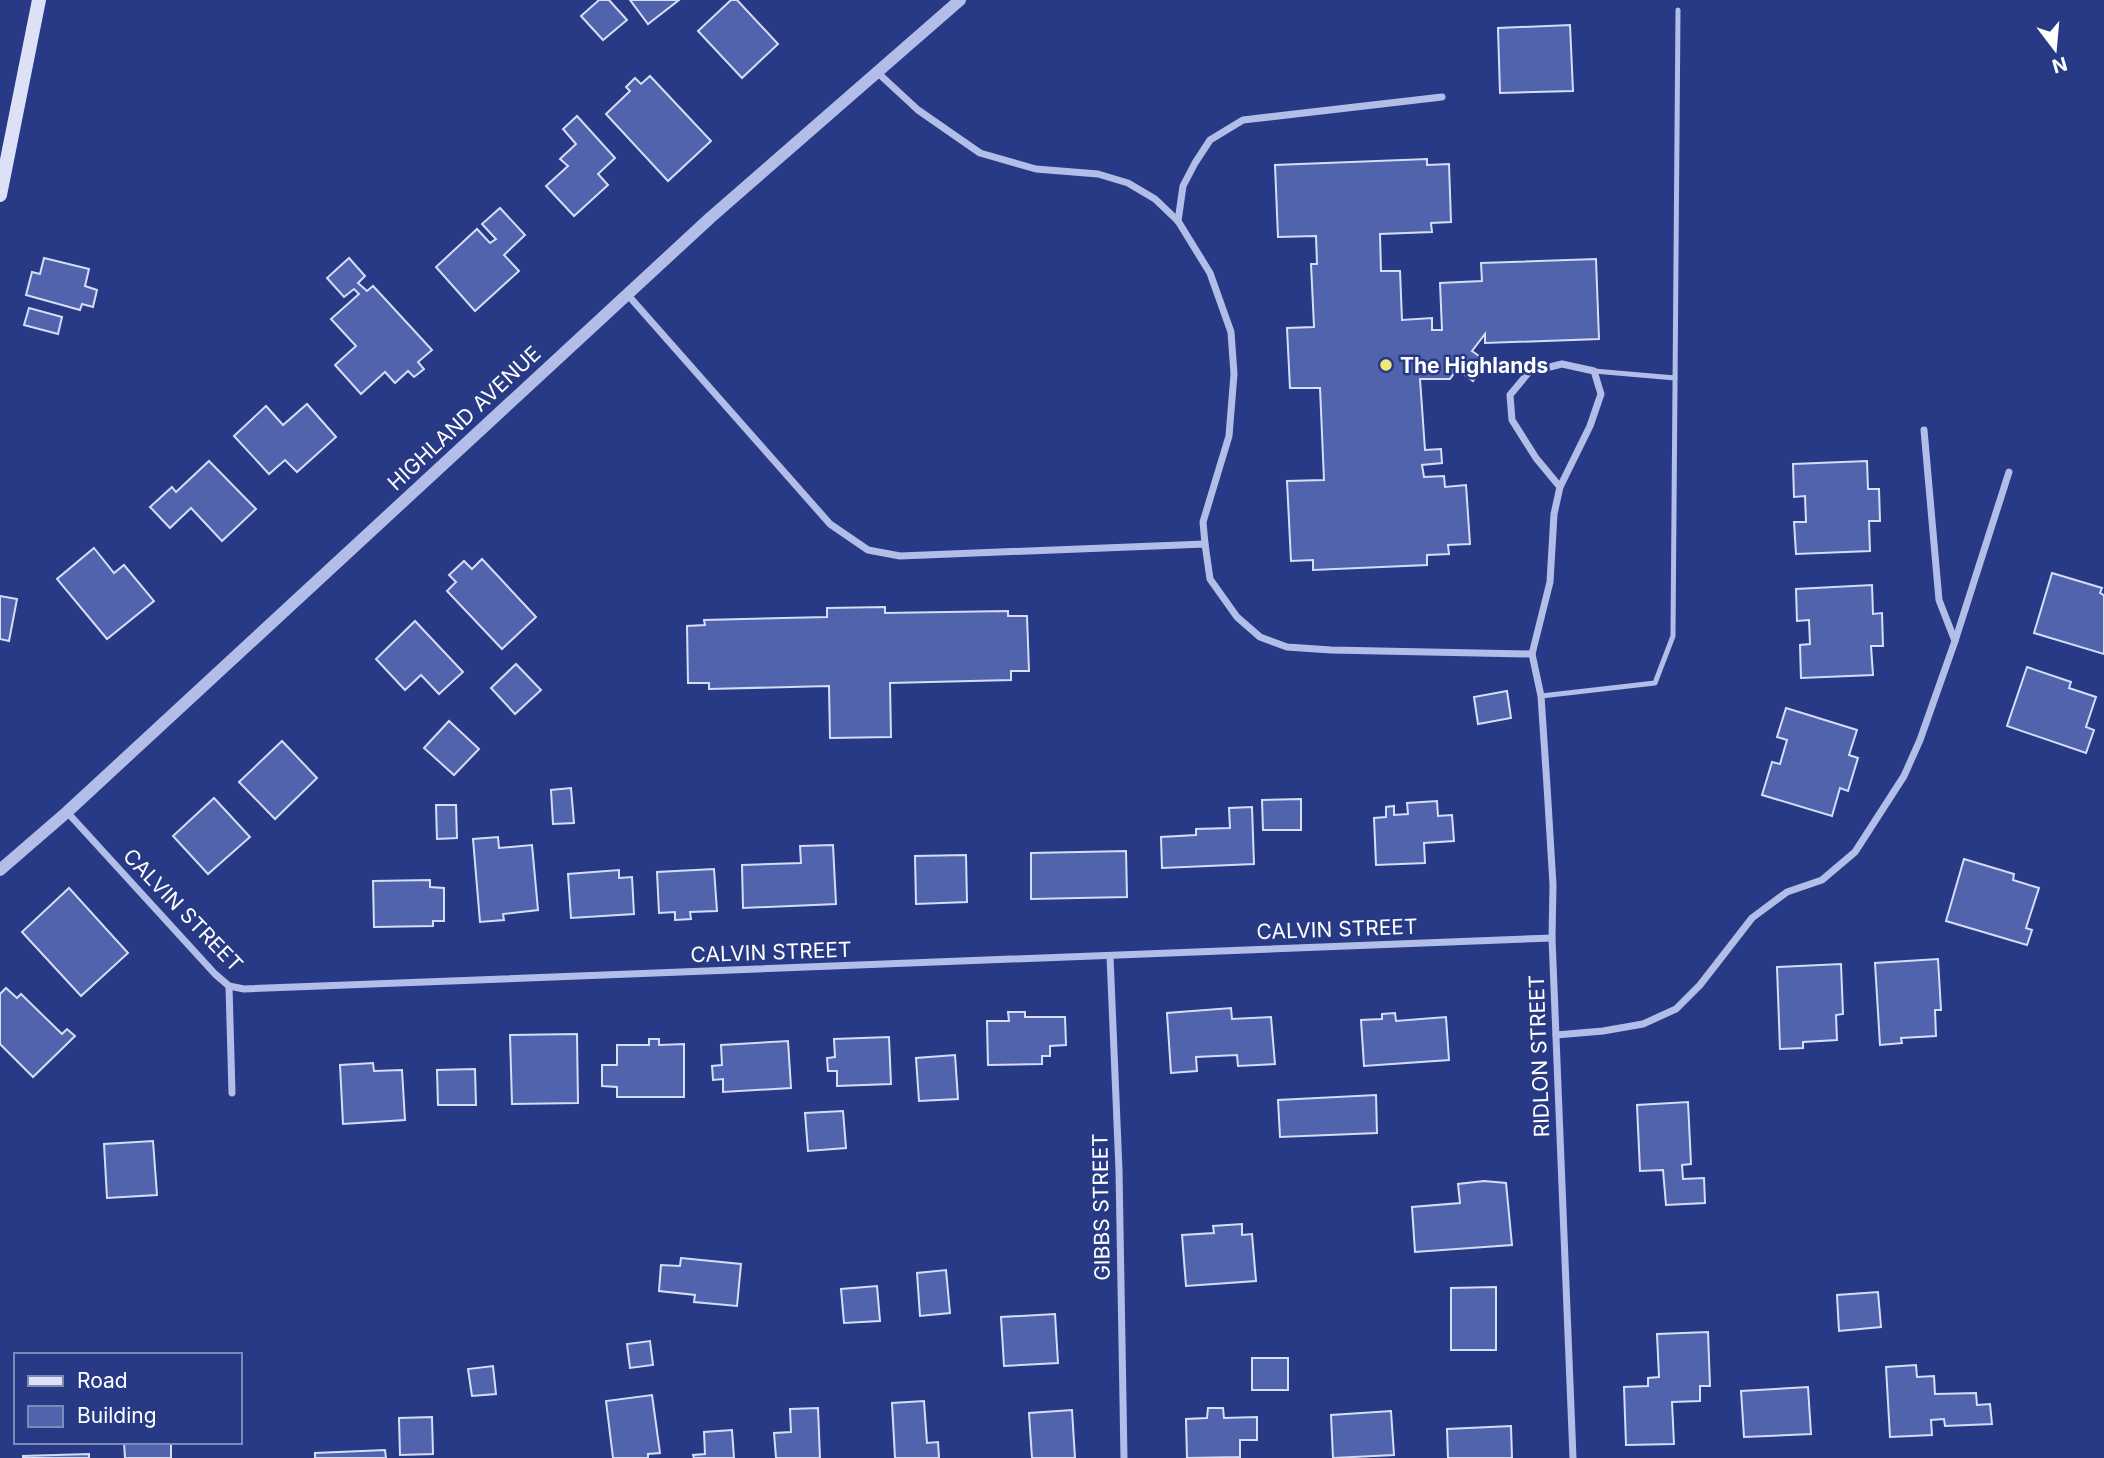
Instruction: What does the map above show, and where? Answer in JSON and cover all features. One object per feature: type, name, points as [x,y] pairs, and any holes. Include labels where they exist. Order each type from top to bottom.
[{"type":"main road","points":[[0,195],[39,0]]},
{"type":"street","name":"HIGHLAND AVENUE","points":[[0,870],[67,812],[626,294],[960,0]]},
{"type":"street","points":[[878,73],[918,110],[980,153],[1036,169],[1098,174],[1128,183],[1156,199],[1178,221],[1210,273],[1231,331],[1234,374],[1229,436],[1203,522],[1210,579],[1237,617],[1260,637],[1287,647],[1331,650],[1532,654],[1550,582],[1554,514],[1560,487],[1590,426],[1601,394],[1594,371],[1562,365],[1529,372],[1510,395],[1512,421],[1536,458],[1560,487]]},
{"type":"street","points":[[1178,221],[1183,186],[1195,163],[1210,140],[1243,120],[1442,97]]},
{"type":"street","points":[[626,294],[830,524],[868,550],[900,556],[1205,544]]},
{"type":"street","points":[[1924,430],[1939,600],[1955,642]]},
{"type":"street","points":[[1556,1035],[1643,1024],[1676,1009],[1700,985],[1752,918],[1787,892],[1822,880],[1855,852],[1904,776],[1920,740],[1955,642],[2009,472]]},
{"type":"street","name":"RIDLON STREET","points":[[1532,654],[1541,696],[1553,885],[1552,938],[1573,1458]]},
{"type":"street","name":"CALVIN STREET","points":[[67,812],[215,974],[229,986],[260,990],[1552,938]]},
{"type":"street","name":"GIBBS STREET","points":[[1110,956],[1119,1170],[1124,1458]]},
{"type":"street","points":[[229,986],[232,1093]]},
{"type":"lane","points":[[1541,696],[1655,682],[1672,636],[1678,10]]},
{"type":"lane","points":[[1594,371],[1675,378]]},
{"type":"building","points":[[599,0],[609,0],[627,20],[603,40],[581,16]]},
{"type":"building","points":[[630,0],[679,0],[648,24]]},
{"type":"building","points":[[731,0],[737,0],[778,44],[742,78],[698,31]]},
{"type":"building","points":[[1570,25],[1573,91],[1500,93],[1498,28]]},
{"type":"building","points":[[650,76],[711,141],[668,181],[606,114],[630,91],[626,87],[635,78],[641,84]]},
{"type":"building","points":[[577,116],[615,158],[598,174],[608,185],[574,216],[546,186],[568,166],[560,159],[576,144],[563,129]]},
{"type":"building","name":"The Highlands","points":[[1427,159],[1427,165],[1449,164],[1451,222],[1431,223],[1432,232],[1380,234],[1381,271],[1400,271],[1402,320],[1432,318],[1432,330],[1442,330],[1440,283],[1482,281],[1481,263],[1596,259],[1599,339],[1485,343],[1485,334],[1472,351],[1486,361],[1473,381],[1457,369],[1450,379],[1420,379],[1425,450],[1441,449],[1442,463],[1422,465],[1424,477],[1444,476],[1445,487],[1466,485],[1470,544],[1448,545],[1449,554],[1427,555],[1427,565],[1313,570],[1313,560],[1291,561],[1287,481],[1324,480],[1320,388],[1290,388],[1287,328],[1314,327],[1311,264],[1317,264],[1316,236],[1278,237],[1275,165]]},
{"type":"building","points":[[500,208],[525,235],[504,255],[519,271],[475,311],[436,267],[477,229],[490,243],[496,239],[482,224]]},
{"type":"building","points":[[44,258],[89,269],[85,286],[97,290],[93,307],[82,304],[80,310],[26,295],[32,272],[40,274]]},
{"type":"building","points":[[349,258],[365,276],[358,283],[367,291],[373,286],[432,350],[418,362],[424,369],[414,377],[408,371],[395,383],[385,372],[361,394],[335,365],[356,346],[331,319],[359,294],[354,289],[344,297],[327,278]]},
{"type":"building","points":[[29,308],[62,317],[58,334],[24,325]]},
{"type":"building","points":[[307,404],[336,437],[297,472],[285,460],[269,474],[234,436],[266,406],[283,425]]},
{"type":"building","points":[[209,461],[256,509],[222,541],[191,508],[170,528],[150,507],[172,487],[176,492]]},
{"type":"building","points":[[1867,461],[1868,489],[1879,489],[1880,521],[1869,521],[1870,551],[1796,554],[1794,522],[1806,522],[1805,496],[1794,497],[1793,464]]},
{"type":"building","points":[[94,548],[114,573],[124,565],[154,601],[107,639],[57,579]]},
{"type":"building","points":[[482,559],[536,617],[502,649],[447,591],[456,582],[449,575],[464,561],[472,569]]},
{"type":"building","points":[[2052,573],[2102,588],[2100,593],[2104,595],[2104,654],[2034,633]]},
{"type":"building","points":[[1872,585],[1873,614],[1882,613],[1883,646],[1871,646],[1873,675],[1801,678],[1800,645],[1810,644],[1809,620],[1797,621],[1796,589]]},
{"type":"building","points":[[0,596],[17,599],[9,641],[0,639]]},
{"type":"building","points":[[885,607],[885,613],[1008,611],[1008,616],[1027,616],[1029,671],[1011,671],[1011,680],[890,683],[891,737],[830,738],[829,686],[709,689],[709,683],[688,683],[687,626],[705,625],[704,620],[827,617],[827,608]]},
{"type":"building","points":[[415,621],[463,672],[439,694],[421,675],[405,690],[376,659]]},
{"type":"building","points":[[516,664],[541,690],[515,714],[491,688]]},
{"type":"building","points":[[2027,667],[2071,682],[2069,688],[2096,697],[2086,727],[2094,730],[2086,753],[2007,726]]},
{"type":"building","points":[[1507,691],[1511,718],[1478,724],[1474,697]]},
{"type":"building","points":[[1786,708],[1857,730],[1849,755],[1858,758],[1848,791],[1840,788],[1832,816],[1762,795],[1772,762],[1780,764],[1787,740],[1777,737]]},
{"type":"building","points":[[449,721],[479,749],[454,775],[424,748]]},
{"type":"building","points":[[282,741],[317,778],[275,819],[239,782]]},
{"type":"building","points":[[571,788],[574,823],[553,824],[551,790]]},
{"type":"building","points":[[214,798],[250,837],[208,874],[173,836]]},
{"type":"building","points":[[1301,799],[1301,830],[1263,830],[1262,800]]},
{"type":"building","points":[[1437,801],[1438,816],[1452,815],[1454,841],[1424,843],[1425,863],[1376,865],[1374,818],[1386,817],[1386,807],[1394,806],[1394,815],[1408,814],[1407,803]]},
{"type":"building","points":[[436,805],[456,805],[457,838],[437,839]]},
{"type":"building","points":[[1252,807],[1254,864],[1162,868],[1161,837],[1196,835],[1196,829],[1230,828],[1229,808]]},
{"type":"building","points":[[498,837],[499,848],[532,845],[538,910],[503,914],[504,920],[480,922],[473,839]]},
{"type":"building","points":[[833,845],[836,904],[743,908],[742,865],[801,863],[800,846]]},
{"type":"building","points":[[1126,851],[1127,897],[1031,899],[1031,853]]},
{"type":"building","points":[[966,855],[967,902],[916,904],[915,856]]},
{"type":"building","points":[[1964,859],[2014,874],[2013,880],[2039,888],[2026,928],[2032,930],[2027,945],[1946,921]]},
{"type":"building","points":[[714,869],[717,911],[690,912],[691,919],[675,920],[675,912],[659,913],[657,872]]},
{"type":"building","points":[[619,870],[619,878],[632,877],[634,914],[571,918],[568,874]]},
{"type":"building","points":[[430,880],[430,887],[444,888],[444,921],[433,921],[433,926],[374,927],[373,881]]},
{"type":"building","points":[[69,888],[128,953],[81,996],[22,932]]},
{"type":"building","points":[[1938,959],[1941,1010],[1935,1010],[1936,1036],[1901,1038],[1902,1043],[1880,1045],[1875,963]]},
{"type":"building","points":[[1841,964],[1843,1014],[1836,1015],[1837,1040],[1803,1042],[1803,1048],[1780,1049],[1777,967]]},
{"type":"building","points":[[6,988],[17,998],[21,994],[62,1034],[67,1029],[75,1036],[33,1077],[0,1044],[0,994]]},
{"type":"building","points":[[1231,1008],[1232,1019],[1271,1017],[1275,1064],[1238,1066],[1237,1055],[1196,1057],[1197,1071],[1171,1073],[1167,1013]]},
{"type":"building","points":[[1008,1012],[1025,1012],[1025,1017],[1065,1017],[1066,1045],[1050,1046],[1050,1056],[1042,1056],[1042,1064],[988,1065],[987,1021],[1009,1021]]},
{"type":"building","points":[[1395,1013],[1396,1021],[1446,1017],[1449,1060],[1364,1066],[1361,1020],[1382,1019],[1382,1014]]},
{"type":"building","points":[[577,1034],[578,1103],[512,1104],[510,1035]]},
{"type":"building","points":[[889,1037],[891,1084],[837,1086],[837,1071],[828,1071],[827,1058],[835,1057],[834,1039]]},
{"type":"building","points":[[649,1039],[659,1039],[659,1045],[684,1044],[684,1097],[617,1097],[617,1087],[602,1086],[602,1065],[617,1065],[617,1045],[649,1045]]},
{"type":"building","points":[[788,1041],[791,1088],[723,1092],[723,1079],[713,1080],[712,1066],[722,1065],[721,1045]]},
{"type":"building","points":[[955,1055],[958,1099],[919,1101],[916,1058]]},
{"type":"building","points":[[373,1063],[374,1071],[402,1070],[405,1120],[343,1124],[340,1065]]},
{"type":"building","points":[[475,1069],[476,1105],[438,1105],[437,1070]]},
{"type":"building","points":[[1376,1095],[1377,1133],[1280,1137],[1278,1100]]},
{"type":"building","points":[[1688,1102],[1691,1164],[1682,1165],[1683,1179],[1704,1178],[1705,1203],[1666,1205],[1663,1170],[1640,1171],[1637,1105]]},
{"type":"building","points":[[843,1111],[846,1148],[808,1151],[805,1113]]},
{"type":"building","points":[[153,1141],[157,1195],[107,1198],[104,1144]]},
{"type":"building","points":[[1484,1181],[1506,1183],[1512,1245],[1415,1252],[1412,1207],[1460,1203],[1458,1184]]},
{"type":"building","points":[[1242,1224],[1242,1235],[1252,1234],[1256,1281],[1186,1286],[1182,1235],[1214,1233],[1213,1226]]},
{"type":"building","points":[[681,1258],[741,1264],[737,1306],[694,1302],[695,1295],[659,1291],[661,1265],[680,1266]]},
{"type":"building","points":[[946,1270],[950,1313],[920,1316],[917,1273]]},
{"type":"building","points":[[877,1286],[880,1321],[844,1323],[841,1289]]},
{"type":"building","points":[[1496,1287],[1496,1350],[1451,1350],[1451,1288]]},
{"type":"building","points":[[1878,1292],[1881,1327],[1839,1331],[1837,1295]]},
{"type":"building","points":[[1055,1314],[1058,1363],[1004,1366],[1001,1317]]},
{"type":"building","points":[[1708,1332],[1710,1386],[1700,1386],[1700,1401],[1672,1402],[1674,1444],[1626,1445],[1624,1387],[1648,1386],[1648,1378],[1659,1377],[1657,1334]]},
{"type":"building","points":[[650,1341],[653,1365],[630,1368],[627,1344]]},
{"type":"building","points":[[1252,1358],[1288,1358],[1288,1390],[1252,1390]]},
{"type":"building","points":[[1916,1365],[1917,1377],[1934,1376],[1935,1394],[1976,1393],[1977,1405],[1990,1404],[1992,1424],[1945,1426],[1944,1419],[1931,1420],[1932,1435],[1890,1437],[1886,1367]]},
{"type":"building","points":[[493,1366],[496,1394],[472,1396],[468,1369]]},
{"type":"building","points":[[1808,1387],[1811,1434],[1744,1437],[1741,1391]]},
{"type":"building","points":[[652,1395],[660,1453],[648,1454],[648,1458],[613,1458],[606,1401]]},
{"type":"building","points":[[924,1401],[927,1443],[938,1442],[939,1458],[895,1458],[892,1403]]},
{"type":"building","points":[[818,1408],[820,1458],[776,1458],[774,1433],[791,1432],[790,1409]]},
{"type":"building","points":[[1208,1408],[1223,1408],[1224,1418],[1257,1417],[1257,1440],[1240,1440],[1240,1457],[1187,1458],[1186,1419],[1207,1418]]},
{"type":"building","points":[[1072,1410],[1075,1458],[1032,1458],[1029,1413]]},
{"type":"building","points":[[1391,1411],[1394,1455],[1333,1458],[1331,1415]]},
{"type":"building","points":[[432,1417],[433,1454],[400,1455],[399,1418]]},
{"type":"building","points":[[1511,1426],[1512,1458],[1448,1458],[1447,1429]]},
{"type":"building","points":[[732,1430],[734,1458],[694,1458],[693,1455],[705,1454],[704,1432]]},
{"type":"building","points":[[124,1444],[171,1444],[171,1458],[125,1458]]},
{"type":"building","points":[[385,1450],[386,1458],[315,1458],[315,1453]]},
{"type":"building","points":[[89,1454],[89,1458],[23,1458],[23,1456]]},
{"type":"place","name":"The Highlands","points":[[1386,365]]}]
